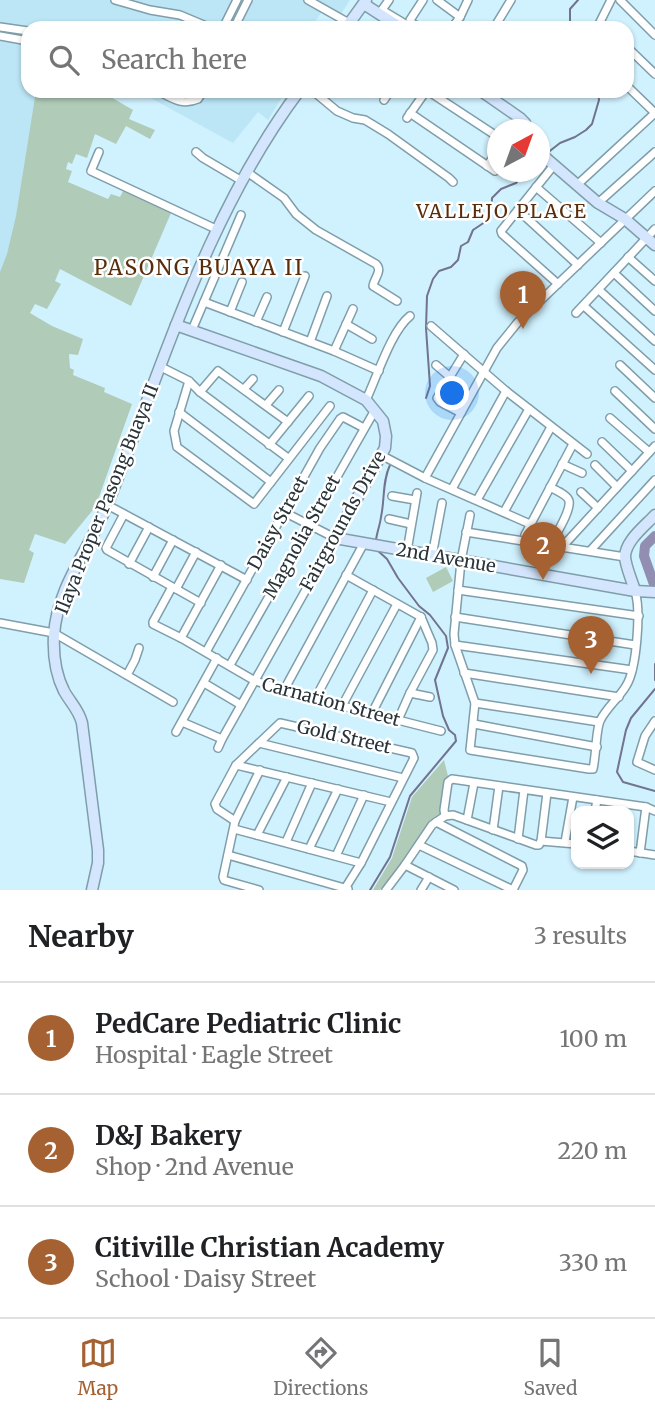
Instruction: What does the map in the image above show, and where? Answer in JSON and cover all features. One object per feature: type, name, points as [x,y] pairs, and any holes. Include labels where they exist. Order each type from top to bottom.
[{"type":"street","points":[[115,0],[196,21]]},
{"type":"street","points":[[226,21],[237,0]]},
{"type":"street","points":[[238,21],[248,0]]},
{"type":"street","points":[[308,0],[340,21]]},
{"type":"street","points":[[380,12],[389,0]]},
{"type":"street","points":[[411,21],[423,0]]},
{"type":"street","points":[[437,0],[460,17]]},
{"type":"street","points":[[457,21],[468,0]]},
{"type":"street","points":[[498,21],[511,0]]},
{"type":"street","points":[[601,21],[611,0]]},
{"type":"street","points":[[620,0],[655,35]]},
{"type":"street","points":[[160,11],[162,1]]},
{"type":"street","points":[[352,21],[365,2],[391,21]]},
{"type":"street","points":[[380,12],[398,21]]},
{"type":"street","points":[[0,27],[21,30]]},
{"type":"street","points":[[0,36],[21,40]]},
{"type":"street","points":[[634,54],[655,74]]},
{"type":"street","points":[[577,185],[655,113],[634,93]]},
{"type":"street","points":[[172,98],[185,103],[199,98]]},
{"type":"street","name":"Ilaya Proper Pasong Buaya II","points":[[92,890],[98,850],[82,723],[80,714],[65,692],[55,670],[54,633],[62,601],[73,572],[107,506],[194,278],[244,177],[294,98]]},
{"type":"street","points":[[321,98],[337,111],[365,120],[388,134],[453,183]]},
{"type":"street","points":[[422,98],[409,116],[487,166]]},
{"type":"street","points":[[438,98],[487,130]]},
{"type":"street","points":[[491,98],[520,118]]},
{"type":"street","points":[[99,152],[91,171],[218,230]]},
{"type":"street","points":[[196,152],[284,198],[296,214],[316,230],[376,264],[380,271],[373,286],[397,300]]},
{"type":"street","points":[[598,203],[655,152]]},
{"type":"street","points":[[550,162],[598,203],[625,219],[655,245]]},
{"type":"street","points":[[554,165],[501,232],[558,284]]},
{"type":"street","points":[[536,187],[601,243]]},
{"type":"street","points":[[425,478],[506,335],[655,191]]},
{"type":"street","points":[[518,210],[578,265]]},
{"type":"street","points":[[192,330],[241,215]]},
{"type":"street","points":[[576,313],[655,229]]},
{"type":"street","points":[[628,257],[655,281]]},
{"type":"street","points":[[614,273],[655,311]]},
{"type":"street","points":[[283,332],[305,276]]},
{"type":"street","points":[[230,312],[242,282]]},
{"type":"street","points":[[599,290],[655,341]]},
{"type":"street","points":[[310,342],[327,296]]},
{"type":"street","points":[[256,322],[267,297]]},
{"type":"street","points":[[204,302],[334,351],[379,372]]},
{"type":"street","points":[[584,306],[655,370]]},
{"type":"street","points":[[334,351],[352,309]]},
{"type":"street","points":[[366,400],[395,334],[402,322],[410,316]]},
{"type":"street","points":[[346,324],[372,339]]},
{"type":"street","name":"Fairgrounds Drive","points":[[176,325],[321,376],[366,400],[383,421],[386,431],[385,448],[218,748]]},
{"type":"street","points":[[431,326],[506,391],[587,454]]},
{"type":"street","points":[[461,413],[437,398],[464,354]]},
{"type":"street","points":[[436,365],[450,377]]},
{"type":"street","points":[[620,365],[655,398]]},
{"type":"street","points":[[161,367],[189,381],[288,458]]},
{"type":"street","points":[[200,392],[218,370],[288,422]]},
{"type":"street","points":[[244,389],[253,379]]},
{"type":"street","points":[[189,381],[174,431],[178,449],[252,503],[256,503],[330,406]]},
{"type":"street","points":[[266,405],[279,390]]},
{"type":"street","points":[[452,489],[506,391]]},
{"type":"street","points":[[615,391],[655,429]]},
{"type":"street","points":[[270,445],[309,396]]},
{"type":"street","points":[[477,500],[529,409]]},
{"type":"street","name":"Magnolia Street","points":[[230,665],[375,410]]},
{"type":"street","points":[[179,412],[271,482]]},
{"type":"street","name":"Daisy Street","points":[[206,652],[320,448],[340,419],[343,417],[364,428]]},
{"type":"street","points":[[562,547],[652,449],[610,418]]},
{"type":"street","points":[[504,512],[551,427]]},
{"type":"street","points":[[602,442],[632,471]]},
{"type":"street","points":[[525,535],[573,444]]},
{"type":"street","points":[[381,455],[425,478],[530,524]]},
{"type":"street","points":[[562,464],[582,473]]},
{"type":"street","points":[[595,465],[617,487]]},
{"type":"street","points":[[590,551],[655,480]]},
{"type":"street","points":[[550,487],[569,501],[554,540]]},
{"type":"street","points":[[581,492],[598,508]]},
{"type":"street","points":[[391,496],[416,496],[407,551]]},
{"type":"street","points":[[432,556],[442,503]]},
{"type":"street","points":[[113,508],[247,580]]},
{"type":"street","name":"2nd Avenue","points":[[284,512],[335,538],[655,592]]},
{"type":"street","points":[[124,514],[106,548],[109,552],[201,603]]},
{"type":"street","points":[[470,515],[461,561],[455,617],[455,645],[475,703],[470,750],[592,769],[599,722],[628,684],[632,670],[639,617],[638,591],[625,557],[631,542],[655,515]]},
{"type":"street","points":[[389,519],[411,524]]},
{"type":"street","points":[[129,564],[149,527]]},
{"type":"street","points":[[467,532],[625,557]]},
{"type":"street","points":[[153,577],[173,540]]},
{"type":"street","points":[[284,690],[363,543]]},
{"type":"street","points":[[174,588],[196,552]]},
{"type":"street","points":[[181,638],[221,565]]},
{"type":"street","points":[[346,575],[421,617],[432,643],[433,650],[398,720]]},
{"type":"street","name":"Carnation Street","points":[[174,588],[153,622],[155,625],[255,681],[441,731]]},
{"type":"street","points":[[314,699],[373,590]]},
{"type":"street","points":[[458,590],[639,617]]},
{"type":"street","points":[[342,706],[397,604]]},
{"type":"street","points":[[372,713],[421,617]]},
{"type":"street","points":[[455,617],[635,645]]},
{"type":"street","points":[[0,623],[54,633],[173,702]]},
{"type":"street","points":[[455,645],[632,670]]},
{"type":"street","points":[[127,675],[139,648]]},
{"type":"street","points":[[176,732],[217,658]]},
{"type":"street","points":[[464,673],[619,696]]},
{"type":"street","points":[[204,683],[241,705]]},
{"type":"street","points":[[410,693],[430,697]]},
{"type":"street","points":[[475,703],[599,722]]},
{"type":"street","points":[[655,721],[645,736],[637,762],[655,770]]},
{"type":"street","points":[[182,722],[222,739]]},
{"type":"street","name":"Gold Street","points":[[234,825],[215,806],[236,765],[282,723],[410,752],[414,758],[403,778]]},
{"type":"street","points":[[474,724],[597,747]]},
{"type":"street","points":[[228,855],[347,889],[403,778],[259,743]]},
{"type":"street","points":[[236,765],[391,802]]},
{"type":"street","points":[[259,890],[224,880],[234,825],[260,770]]},
{"type":"street","points":[[257,835],[287,777]]},
{"type":"street","points":[[445,816],[449,780],[452,779],[597,800],[617,806]]},
{"type":"street","points":[[286,842],[312,783]]},
{"type":"street","points":[[467,820],[474,783]]},
{"type":"street","points":[[493,830],[499,786]]},
{"type":"street","points":[[309,849],[338,789]]},
{"type":"street","points":[[518,839],[524,790]]},
{"type":"street","points":[[386,890],[426,832],[445,816],[453,815],[539,845],[547,793]]},
{"type":"street","points":[[336,856],[364,795]]},
{"type":"street","points":[[565,842],[573,797]]},
{"type":"street","points":[[596,806],[597,800]]},
{"type":"street","points":[[634,807],[646,807],[655,811]]},
{"type":"street","points":[[640,853],[646,807]]},
{"type":"street","points":[[419,845],[513,890],[523,870],[522,866],[436,822]]},
{"type":"street","points":[[234,825],[257,835],[361,863]]},
{"type":"street","points":[[541,841],[571,843]]},
{"type":"street","points":[[634,852],[655,855]]},
{"type":"street","points":[[405,865],[454,890]]},
{"type":"street","points":[[421,890],[429,877]]},
{"type":"shaded area","points":[[0,0],[350,0],[341,14],[326,5],[316,21],[21,21],[21,98],[62,98],[0,342]]},
{"type":"shaded area","points":[[151,98],[282,98],[268,120],[258,112],[233,143]]},
{"type":"green space","points":[[35,98],[112,98],[133,110],[129,119],[155,130],[150,139],[126,126],[116,144],[95,134],[87,158],[76,154],[72,164],[68,162],[66,169],[72,171],[68,182],[108,199],[111,194],[120,197],[123,191],[171,213],[131,306],[60,269],[55,281],[61,284],[47,309],[35,304],[30,313],[83,339],[78,355],[69,354],[73,375],[105,388],[104,392],[132,404],[92,511],[65,544],[35,534],[29,550],[34,553],[24,583],[0,579],[0,272],[16,216]]},
{"type":"green space","points":[[446,567],[453,581],[433,592],[426,578]]},
{"type":"green space","points":[[444,760],[448,776],[441,810],[443,815],[380,890],[373,890],[392,858],[412,797]]},
{"type":"waterway","points":[[570,21],[570,9],[578,0]]},
{"type":"waterway","points":[[550,151],[592,124],[599,98]]},
{"type":"waterway","points":[[426,398],[430,386],[427,296],[433,279],[439,271],[451,267],[458,260],[461,246],[468,242],[473,230],[491,218],[492,198],[501,189],[517,182]]},
{"type":"waterway","points":[[376,540],[390,465]]},
{"type":"waterway","points":[[655,536],[645,546],[644,556],[655,587]]},
{"type":"waterway","points":[[370,890],[390,857],[410,796],[456,741],[443,716],[435,680],[448,648],[446,636],[430,615],[419,606],[387,559],[377,550]]},
{"type":"waterway","points":[[655,664],[655,680]]},
{"type":"waterway","points":[[655,689],[631,718],[617,772],[623,782],[655,791]]},
{"type":"place","name":"PedCare Pediatric Clinic","points":[[523,329]]},
{"type":"place","name":"D&J Bakery","points":[[543,580]]},
{"type":"place","name":"Citiville Christian Academy","points":[[591,674]]},
{"type":"district","name":"VALLEJO PLACE","points":[[502,211]]},
{"type":"district","name":"PASONG BUAYA II","points":[[199,268]]}]
